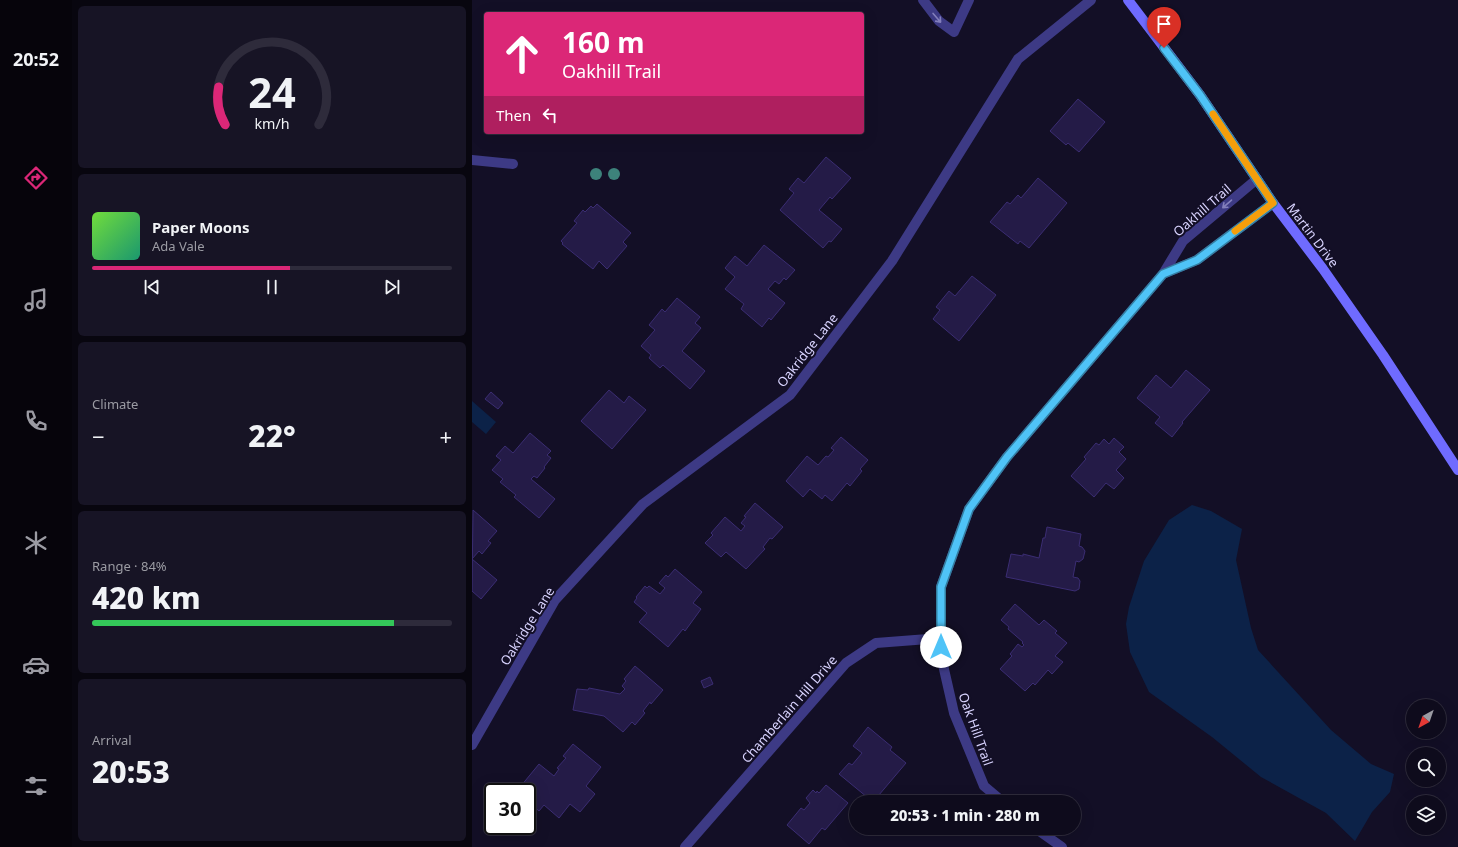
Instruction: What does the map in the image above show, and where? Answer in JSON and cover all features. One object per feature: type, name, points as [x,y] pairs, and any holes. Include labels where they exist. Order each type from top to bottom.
[{"type":"street","points":[[923,0],[939,21],[954,32],[970,0]]},
{"type":"street","name":"Oakridge Lane","points":[[472,745],[555,600],[642,504],[790,395],[892,261],[1018,59],[1091,0]]},
{"type":"street","name":"Martin Drive","points":[[1128,0],[1200,95],[1273,203],[1323,269],[1383,355],[1458,470]]},
{"type":"street","points":[[472,160],[513,164]]},
{"type":"street","name":"Oakhill Trail","points":[[1163,274],[1182,241],[1257,179]]},
{"type":"street","points":[[1163,274],[1197,260],[1273,203]]},
{"type":"street","name":"Oak Hill Trail","points":[[995,795],[984,786],[954,713],[941,656],[941,587],[969,509],[1007,457],[1163,274]]},
{"type":"street","name":"Chamberlain Hill Drive","points":[[685,847],[846,663],[876,643],[941,638]]},
{"type":"street","points":[[1045,835],[1062,847]]},
{"type":"water","points":[[472,401],[496,422],[486,434],[472,422]]},
{"type":"water","points":[[1192,505],[1211,511],[1242,529],[1236,560],[1251,628],[1258,650],[1331,730],[1371,764],[1394,774],[1390,792],[1372,812],[1355,841],[1326,813],[1261,777],[1212,737],[1149,692],[1130,652],[1126,624],[1129,607],[1144,561],[1169,520]]},
{"type":"building","points":[[1078,99],[1105,122],[1079,152],[1068,143],[1066,145],[1050,131]]},
{"type":"building","points":[[826,157],[851,178],[832,199],[830,197],[819,210],[842,229],[831,242],[829,241],[823,248],[780,210],[794,193],[789,189],[798,178],[804,183]]},
{"type":"building","points":[[1038,178],[1067,203],[1029,248],[1020,241],[1018,244],[990,222],[1007,202],[1010,204],[1018,195],[1021,198]]},
{"type":"building","points":[[597,204],[631,233],[623,242],[627,246],[607,269],[599,261],[593,269],[562,244],[563,243],[561,241],[577,223],[574,221],[583,210],[585,212],[591,206],[593,208]]},
{"type":"building","points":[[764,245],[795,270],[786,280],[784,278],[779,284],[775,281],[768,289],[785,303],[771,320],[769,318],[762,327],[741,309],[744,304],[725,289],[735,277],[725,268],[735,256],[747,266]]},
{"type":"building","points":[[972,276],[996,295],[959,341],[933,319],[940,310],[936,307],[949,291],[955,296]]},
{"type":"building","points":[[677,298],[700,317],[695,323],[701,328],[682,351],[705,371],[690,389],[663,365],[660,368],[649,358],[651,355],[641,346],[655,330],[649,325],[662,309],[665,312]]},
{"type":"building","points":[[1186,370],[1210,390],[1182,422],[1183,423],[1172,437],[1155,423],[1160,417],[1137,398],[1156,375],[1171,388]]},
{"type":"building","points":[[609,390],[624,403],[629,396],[646,410],[612,449],[581,421]]},
{"type":"building","points":[[491,392],[503,403],[498,409],[485,399]]},
{"type":"building","points":[[530,433],[551,451],[547,455],[551,458],[544,467],[545,468],[537,478],[534,476],[531,479],[555,499],[539,518],[514,497],[516,495],[500,482],[503,479],[492,470],[501,460],[496,456],[505,446],[513,453]]},
{"type":"building","points":[[841,437],[868,460],[860,469],[862,471],[850,486],[847,483],[832,501],[825,495],[822,499],[810,489],[803,497],[786,481],[807,456],[818,465],[826,456],[828,457],[834,450],[831,448]]},
{"type":"building","points":[[1114,438],[1124,447],[1119,452],[1126,459],[1116,470],[1124,478],[1114,489],[1106,483],[1094,497],[1071,476],[1086,459],[1084,457],[1096,443],[1099,445],[1104,439],[1109,444]]},
{"type":"building","points":[[755,503],[783,527],[772,539],[770,538],[763,547],[765,549],[746,569],[726,552],[721,557],[705,543],[713,535],[711,533],[725,517],[741,531],[745,526],[741,523],[746,517],[744,516]]},
{"type":"building","points":[[473,510],[497,531],[488,541],[491,543],[482,554],[479,551],[472,559]]},
{"type":"building","points":[[1047,527],[1081,534],[1079,546],[1085,551],[1083,559],[1079,562],[1076,561],[1073,577],[1078,578],[1080,581],[1079,589],[1075,591],[1006,577],[1011,554],[1023,556],[1023,554],[1039,558]]},
{"type":"building","points":[[472,559],[497,580],[481,599],[472,591]]},
{"type":"building","points":[[675,569],[702,592],[693,603],[701,609],[685,631],[683,629],[668,647],[639,622],[647,613],[634,602],[645,586],[647,588],[649,586],[660,594],[665,588],[659,583],[666,575],[668,577]]},
{"type":"building","points":[[1015,604],[1039,625],[1044,620],[1057,631],[1055,633],[1067,643],[1055,656],[1063,662],[1052,674],[1048,670],[1035,685],[1033,683],[1025,691],[1000,669],[1012,656],[1010,654],[1018,644],[1022,647],[1024,645],[1022,643],[1023,642],[1008,629],[1009,627],[1001,620]]},
{"type":"building","points":[[635,666],[663,690],[651,704],[650,702],[643,711],[645,713],[635,725],[632,722],[623,732],[604,716],[573,710],[577,689],[588,690],[589,688],[620,694],[625,689],[622,686],[626,681],[624,679]]},
{"type":"building","points":[[710,677],[713,684],[704,688],[701,681]]},
{"type":"building","points":[[868,727],[892,747],[890,750],[906,763],[879,795],[864,795],[839,774],[849,763],[852,765],[862,753],[853,746]]},
{"type":"building","points":[[573,744],[601,767],[586,786],[595,794],[580,812],[570,804],[559,818],[544,805],[539,811],[536,808],[536,783],[523,783],[539,764],[554,776],[559,769],[557,768],[566,758],[563,756]]},
{"type":"building","points":[[826,785],[848,803],[825,830],[822,828],[809,844],[787,825],[801,808],[804,810],[810,803],[806,798],[813,790],[816,793],[817,791],[819,793]]},
{"type":"slow traffic","points":[[1213,114],[1273,203],[1235,231]]},
{"type":"route","points":[[941,647],[941,587],[969,509],[1007,457],[1163,274],[1197,260],[1273,203],[1200,95],[1164,48]]}]
